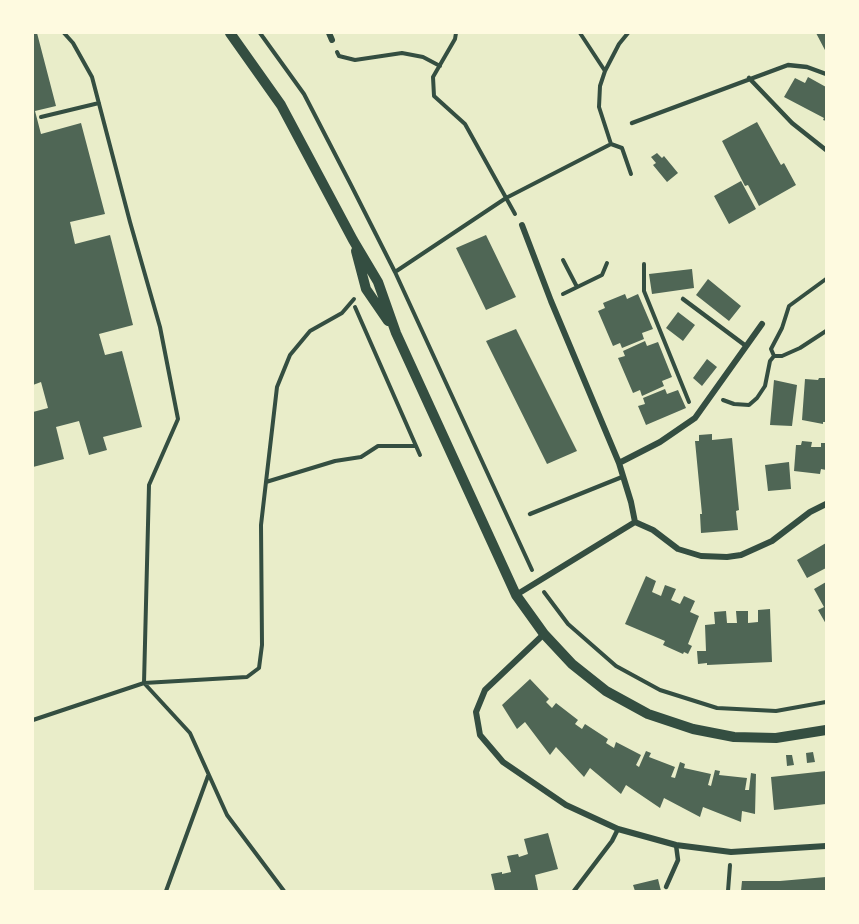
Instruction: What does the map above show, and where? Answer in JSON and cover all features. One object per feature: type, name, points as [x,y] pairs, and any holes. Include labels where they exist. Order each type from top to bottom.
[{"type":"street","points":[[230,33],[281,105],[353,240],[366,289],[396,333],[516,595],[544,634],[572,664],[606,691],[648,714],[693,729],[734,737],[776,738],[826,730]]},
{"type":"street","points":[[329,33],[332,40]]},
{"type":"street","points":[[522,225],[551,301],[619,463],[635,522]]},
{"type":"street","points":[[619,463],[660,442],[695,418],[762,324]]},
{"type":"street","points":[[635,522],[653,530],[678,549],[701,556],[727,557],[741,555],[772,541],[810,512],[826,504]]},
{"type":"street","points":[[516,595],[635,522]]},
{"type":"street","points":[[544,634],[485,690],[476,712],[480,735],[503,762],[566,806],[618,829],[676,845],[731,852],[826,846]]},
{"type":"lane","points":[[632,123],[788,65],[807,67],[826,74]]},
{"type":"lane","points":[[749,78],[792,123],[826,150]]},
{"type":"lane","points":[[683,299],[746,346]]},
{"type":"lane","points":[[530,514],[622,477]]},
{"type":"lane","points":[[574,891],[612,841],[618,829]]},
{"type":"lane","points":[[666,887],[678,860],[676,845]]},
{"type":"path","points":[[64,33],[73,43],[92,77],[160,327],[178,419],[149,485],[144,683],[190,733],[227,815],[284,891]]},
{"type":"path","points":[[456,33],[455,39],[433,77],[434,96],[465,124],[522,225]]},
{"type":"path","points":[[580,33],[605,71]]},
{"type":"path","points":[[611,144],[599,107],[600,86],[619,44],[628,33]]},
{"type":"path","points":[[332,40],[339,56],[355,60],[402,53],[423,57],[440,66]]},
{"type":"path","points":[[41,117],[99,103]]},
{"type":"path","points":[[394,272],[506,198],[611,144],[622,148],[631,174]]},
{"type":"path","points":[[563,260],[577,286]]},
{"type":"path","points":[[551,301],[602,275],[607,263]]},
{"type":"path","points":[[644,264],[644,291],[695,418]]},
{"type":"path","points":[[774,356],[771,349],[782,328],[789,306],[826,279]]},
{"type":"path","points":[[33,720],[144,683],[247,677],[259,668],[262,645],[261,525],[277,387],[290,355],[310,332],[342,313],[358,293]]},
{"type":"path","points":[[352,301],[420,455]]},
{"type":"path","points":[[774,356],[782,356],[800,348],[826,331]]},
{"type":"path","points":[[711,395],[734,404],[749,405],[765,386],[770,361],[774,356]]},
{"type":"path","points":[[266,482],[335,461],[361,457],[378,446],[416,446]]},
{"type":"path","points":[[538,582],[568,624],[616,666],[660,690],[717,708],[776,711],[826,702]]},
{"type":"path","points":[[166,891],[208,775]]},
{"type":"path","points":[[728,891],[731,852]]},
{"type":"building","points":[[33,33],[37,33],[56,106],[35,111],[41,134],[81,123],[105,214],[70,222],[75,244],[110,235],[133,325],[99,334],[105,355],[122,351],[142,427],[103,437],[107,450],[89,455],[79,421],[56,427],[64,459],[33,467],[33,412],[48,408],[41,382],[33,385]]},
{"type":"building","points":[[816,33],[826,33],[826,52]]},
{"type":"building","points":[[808,77],[826,87],[826,121],[784,97],[795,78],[805,83]]},
{"type":"building","points":[[757,122],[781,165],[784,163],[796,185],[759,206],[748,185],[745,186],[722,141]]},
{"type":"building","points":[[657,153],[662,158],[664,156],[678,173],[667,182],[653,165],[656,163],[651,157]]},
{"type":"building","points":[[741,181],[756,209],[729,224],[714,196]]},
{"type":"building","points":[[486,235],[516,297],[486,310],[456,248]]},
{"type":"building","points":[[692,269],[694,288],[652,294],[649,274]]},
{"type":"building","points":[[708,279],[741,306],[729,321],[696,295]]},
{"type":"building","points":[[625,294],[627,299],[638,294],[653,329],[642,333],[644,339],[622,348],[620,343],[613,346],[598,311],[605,308],[603,303]]},
{"type":"building","points":[[678,312],[695,325],[683,341],[666,328]]},
{"type":"building","points":[[516,329],[577,451],[547,464],[486,341]]},
{"type":"building","points":[[645,341],[647,346],[658,342],[672,377],[662,381],[664,386],[642,396],[640,390],[633,393],[618,358],[625,356],[623,351]]},
{"type":"building","points":[[707,359],[717,367],[702,386],[693,378]]},
{"type":"building","points":[[826,378],[826,422],[823,424],[802,420],[805,379],[818,380]]},
{"type":"building","points":[[774,380],[797,385],[792,426],[770,425]]},
{"type":"building","points":[[665,389],[667,394],[678,390],[686,408],[646,425],[638,406],[645,404],[643,398]]},
{"type":"building","points":[[712,434],[712,440],[732,438],[739,510],[736,511],[738,530],[701,533],[700,514],[702,514],[695,441],[699,441],[699,435]]},
{"type":"building","points":[[802,441],[812,442],[811,447],[821,447],[821,443],[826,443],[826,470],[821,469],[820,474],[794,471],[796,445],[801,445]]},
{"type":"building","points":[[789,462],[791,489],[768,491],[765,465]]},
{"type":"building","points":[[826,543],[826,568],[807,578],[797,560]]},
{"type":"building","points":[[646,576],[656,581],[652,592],[661,596],[665,585],[676,589],[671,600],[680,604],[684,596],[695,601],[690,612],[699,616],[688,644],[692,646],[688,654],[663,645],[665,641],[625,624]]},
{"type":"building","points":[[826,582],[826,624],[818,610],[824,607],[814,589]]},
{"type":"building","points":[[770,609],[772,662],[698,664],[697,651],[706,651],[705,625],[715,624],[714,612],[726,611],[727,623],[737,623],[736,611],[748,611],[748,623],[758,622],[758,610]]},
{"type":"building","points":[[530,679],[549,699],[546,702],[552,708],[556,703],[578,720],[575,724],[582,729],[585,724],[608,739],[606,743],[614,748],[616,742],[641,755],[636,765],[639,767],[646,751],[651,753],[649,757],[675,767],[671,777],[675,778],[680,762],[685,764],[684,768],[711,774],[708,785],[711,786],[715,770],[720,771],[719,775],[747,778],[745,790],[749,790],[751,773],[756,774],[755,814],[742,811],[741,822],[703,807],[700,817],[664,798],[660,808],[626,785],[621,794],[590,768],[584,777],[556,747],[550,755],[525,722],[517,729],[502,705]]},
{"type":"building","points":[[813,752],[815,762],[807,763],[806,753]]},
{"type":"building","points":[[786,755],[792,755],[794,765],[787,766]]},
{"type":"building","points":[[826,771],[826,804],[774,810],[771,777]]},
{"type":"building","points":[[548,833],[558,869],[535,875],[538,890],[495,891],[491,874],[511,872],[507,856],[518,854],[519,857],[528,854],[524,839]]},
{"type":"building","points":[[826,877],[826,891],[741,891],[742,881],[780,881]]},
{"type":"building","points":[[658,879],[661,891],[635,891],[633,885]]}]
